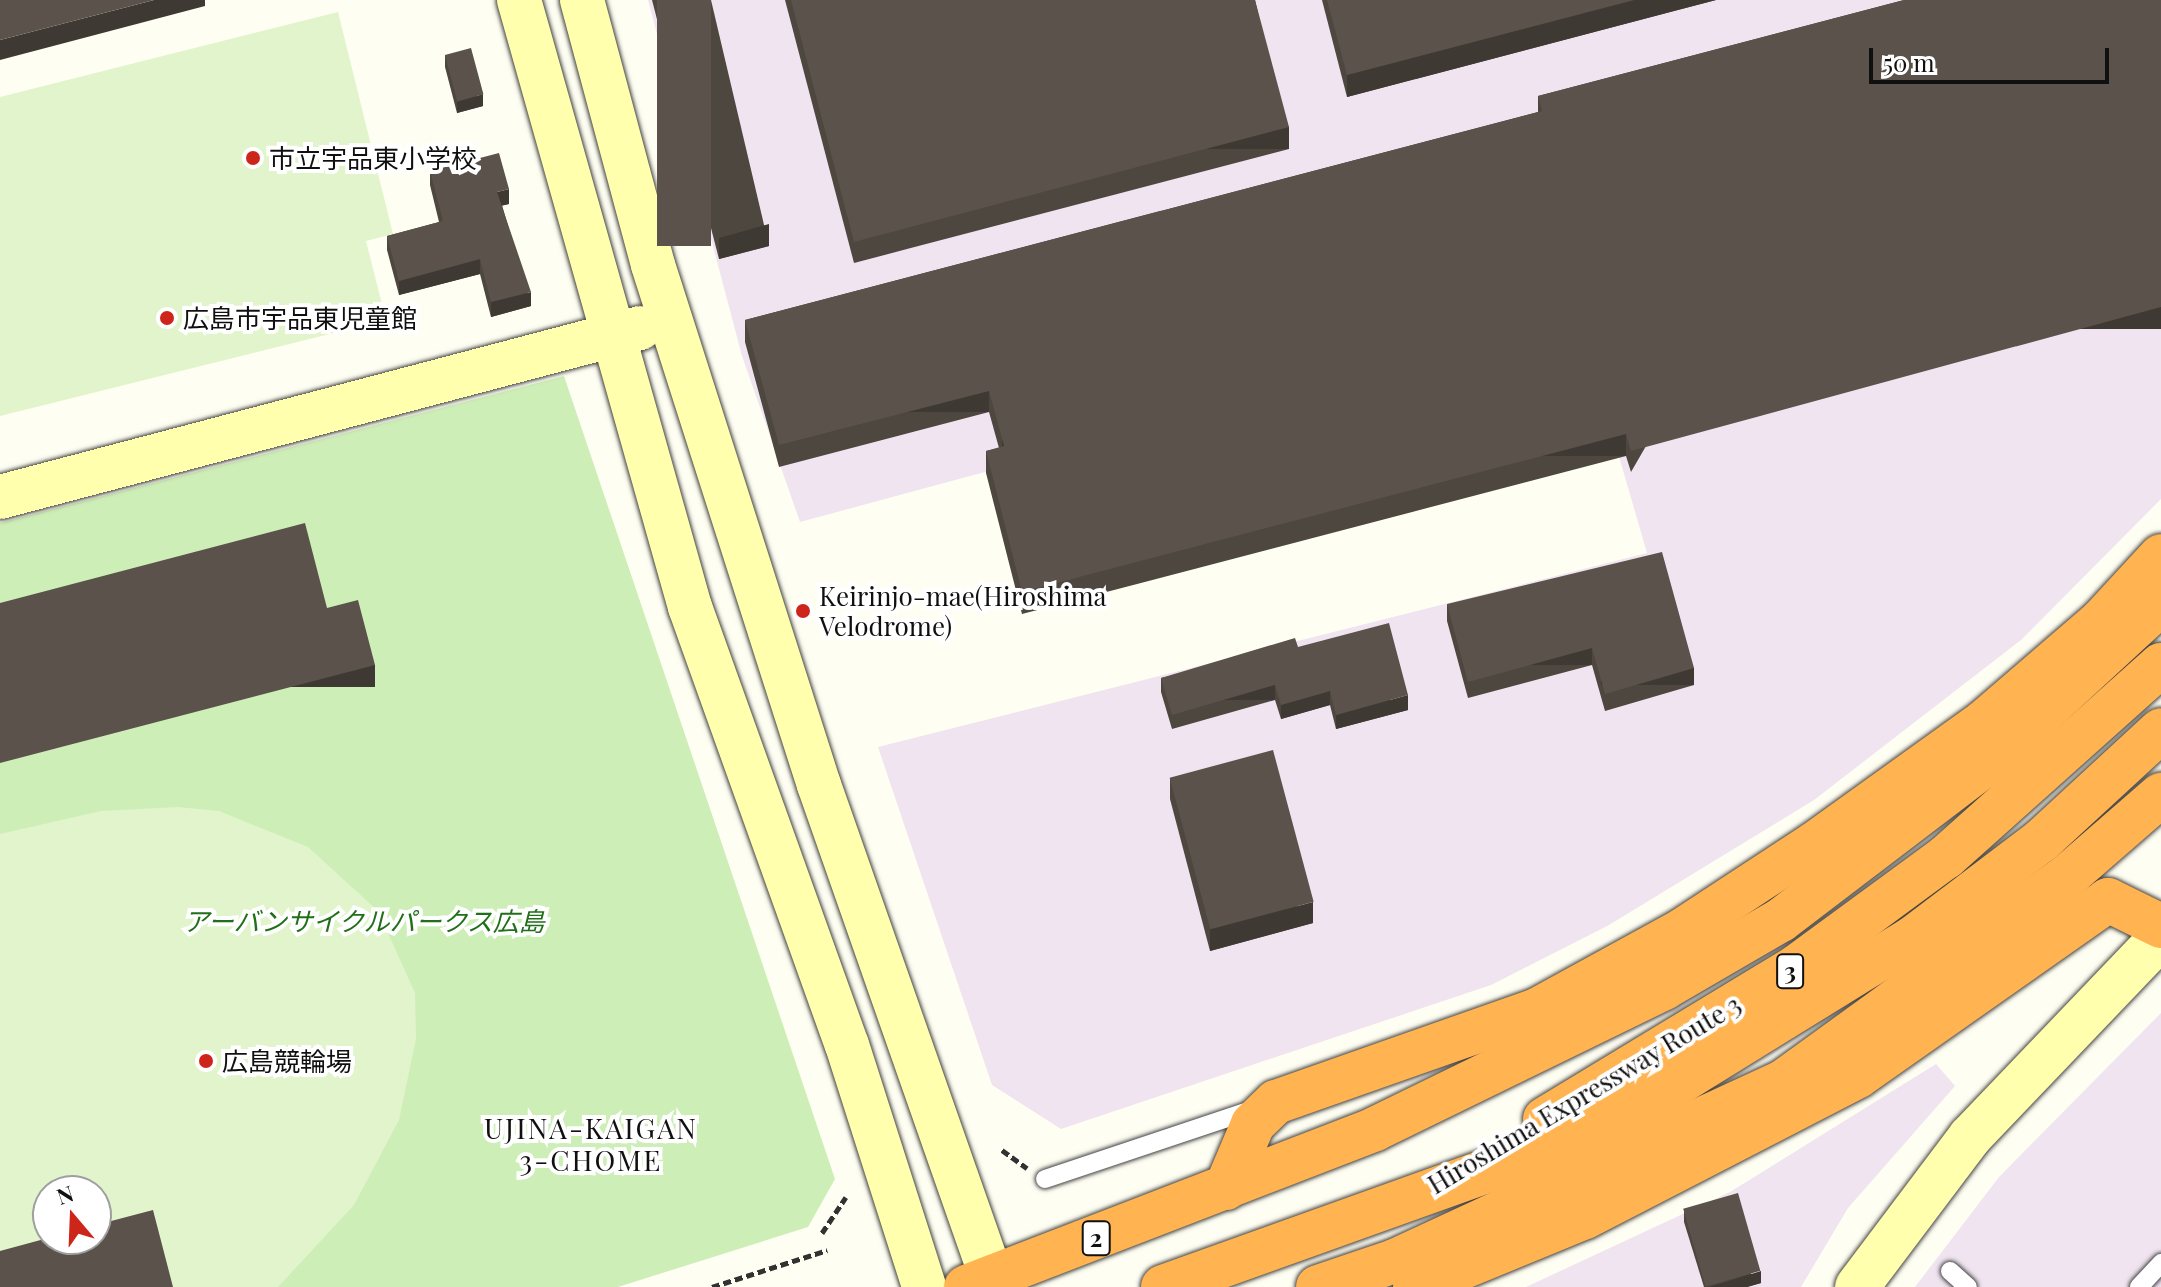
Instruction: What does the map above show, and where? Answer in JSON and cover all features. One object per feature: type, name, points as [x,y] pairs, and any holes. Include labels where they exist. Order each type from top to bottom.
[{"type":"highway","points":[[1226,1188],[1253,1124],[1276,1102],[1537,1010],[1683,930],[1984,722],[2102,620],[2161,556]]},
{"type":"highway","points":[[1226,1188],[1375,1129],[1664,988],[1781,920],[1990,761],[2161,603]]},
{"type":"highway","name":"Hiroshima Expressway Route 3","points":[[1376,1216],[1796,967],[1946,857],[2161,665]]},
{"type":"highway","name":"Hiroshima Expressway Route 3","points":[[1163,1287],[1376,1216],[1538,1153],[1805,1010],[2042,840],[2161,730]]},
{"type":"highway","points":[[1318,1287],[1395,1261],[1783,1082],[2070,874],[2161,795]]},
{"type":"highway","points":[[1415,1287],[1585,1217],[1858,1076],[2108,900],[2161,926]]},
{"type":"highway","name":"2","points":[[984,1284],[1226,1188]]},
{"type":"street","points":[[519,0],[690,607],[847,1045],[924,1287]]},
{"type":"street","points":[[582,0],[673,319],[819,785],[984,1284]]},
{"type":"street","points":[[0,497],[673,319]]},
{"type":"street","points":[[1857,1287],[1970,1137],[2161,937]]},
{"type":"lane","points":[[1045,1179],[1276,1102]]},
{"type":"lane","points":[[2139,1287],[2161,1263]]},
{"type":"lane","points":[[1950,1271],[1968,1287]]},
{"type":"path","points":[[822,1233],[846,1197]]},
{"type":"path","points":[[712,1287],[827,1250]]},
{"type":"shaded area","points":[[648,0],[2161,0],[2161,499],[2021,640],[1814,800],[1609,925],[1491,985],[1061,1129],[992,1085],[878,747],[1647,553],[1577,312],[800,522],[742,356]]},
{"type":"shaded area","points":[[2161,1013],[2161,1287],[1915,1287],[1999,1177]]},
{"type":"shaded area","points":[[1936,1064],[1955,1086],[1848,1208],[1801,1287],[1526,1287],[1730,1192]]},
{"type":"green space","points":[[338,12],[393,234],[366,241],[386,320],[0,416],[0,97]]},
{"type":"green space","name":"アーバンサイクルパークス広島","points":[[564,376],[835,1179],[808,1227],[618,1287],[0,1287],[0,523]]},
{"type":"green space","name":"広島競輪場","points":[[178,807],[219,811],[308,847],[378,911],[415,993],[416,1039],[399,1120],[354,1205],[278,1287],[0,1287],[0,834],[101,811]]},
{"type":"building","points":[[0,0],[154,0],[0,40]]},
{"type":"building","points":[[657,0],[711,0],[711,246],[657,246]]},
{"type":"building","points":[[791,0],[1255,0],[1289,127],[854,242]]},
{"type":"building","points":[[1327,0],[1634,0],[1347,75]]},
{"type":"building","points":[[1904,0],[2161,0],[2161,307],[1631,451],[1626,434],[1022,592],[986,451],[1004,446],[989,391],[779,445],[745,320],[1542,111],[1538,96]]},
{"type":"building","points":[[471,48],[483,94],[457,101],[445,55]]},
{"type":"building","points":[[499,153],[509,189],[497,192],[531,292],[491,302],[480,259],[399,281],[387,236],[443,221],[430,171]]},
{"type":"building","points":[[305,523],[327,608],[358,600],[375,665],[0,763],[0,603]]},
{"type":"building","points":[[1662,552],[1694,668],[1605,694],[1592,648],[1468,682],[1447,604]]},
{"type":"building","points":[[1389,623],[1408,695],[1336,715],[1330,691],[1281,705],[1275,685],[1172,715],[1161,678],[1295,638],[1298,647]]},
{"type":"building","points":[[1273,750],[1314,902],[1210,929],[1170,778]]},
{"type":"building","points":[[1738,1193],[1760,1271],[1706,1287],[1683,1209]]},
{"type":"building","points":[[153,1210],[173,1287],[0,1287],[0,1251],[32,1242],[32,1255],[112,1255],[112,1221]]},
{"type":"place","name":"市立宇品東小学校","points":[[253,158]]},
{"type":"place","name":"広島市宇品東児童館","points":[[167,318]]},
{"type":"place","name":"Keirinjo-mae(Hiroshima Velodrome)","points":[[803,611]]},
{"type":"place","name":"広島競輪場","points":[[206,1061]]},
{"type":"district","name":"UJINA-KAIGAN 3-CHOME","points":[[591,1144]]}]
